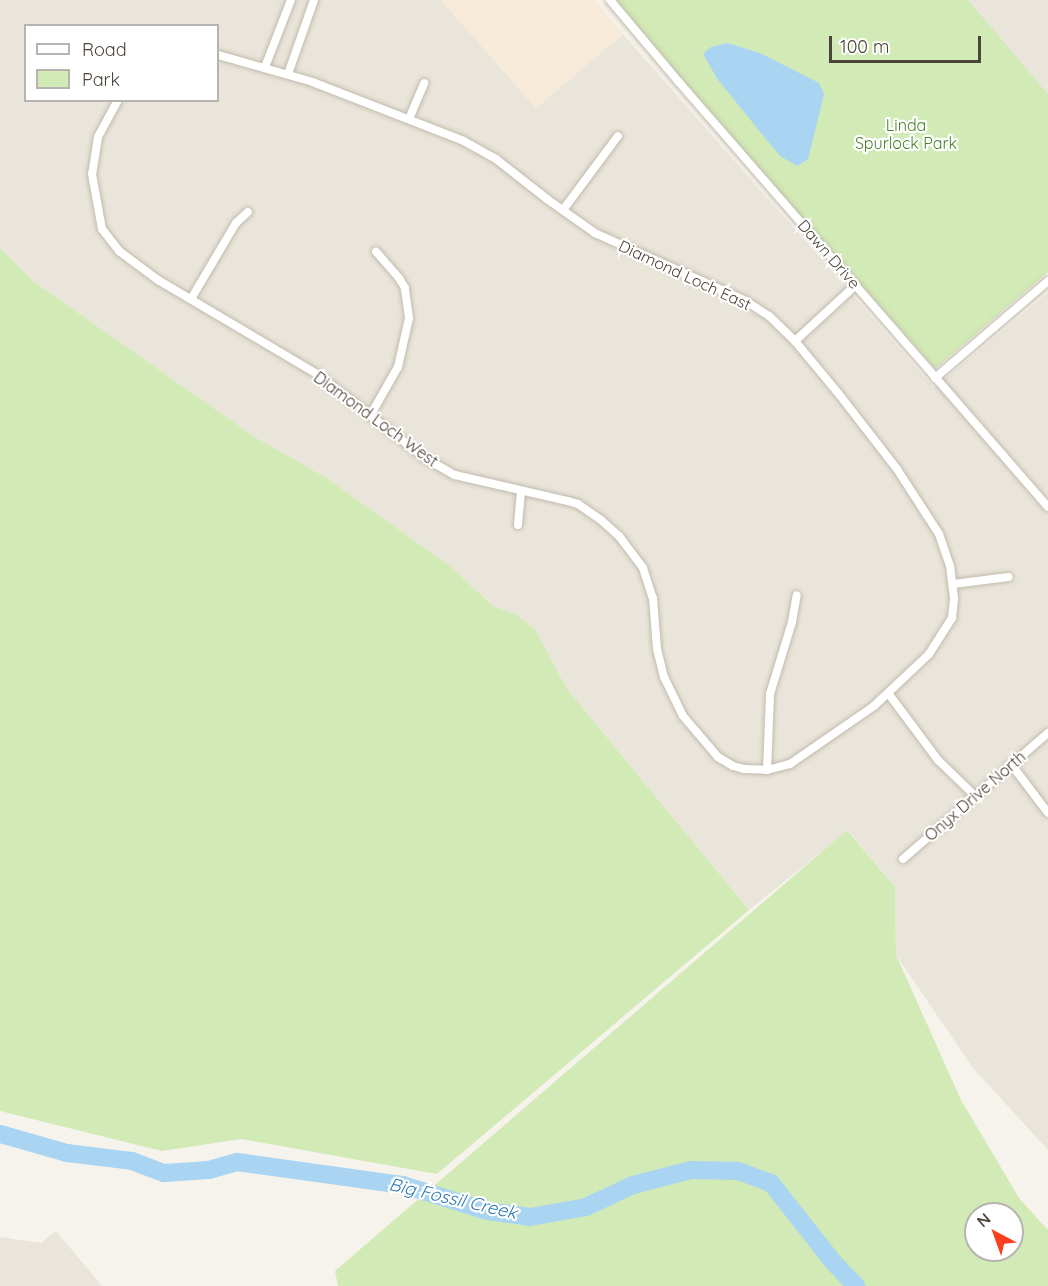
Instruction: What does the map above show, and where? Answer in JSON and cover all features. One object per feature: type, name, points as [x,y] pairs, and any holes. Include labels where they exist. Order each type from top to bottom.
[{"type":"street","points":[[265,67],[291,0]]},
{"type":"street","points":[[219,55],[288,74],[314,0]]},
{"type":"street","name":"Dawn Drive","points":[[610,0],[1048,507]]},
{"type":"street","name":"Diamond Loch East","points":[[288,74],[409,119],[484,151],[595,232],[746,301],[769,316],[795,340],[915,495],[939,534],[950,566],[952,618],[937,644],[888,693]]},
{"type":"street","points":[[409,119],[424,83]]},
{"type":"street","name":"Diamond Loch West","points":[[117,102],[101,127],[93,156],[92,174],[102,229],[119,251],[158,280],[317,374],[425,458],[455,475],[578,504],[601,520],[619,536],[643,568],[648,579],[656,620],[660,663],[683,716],[705,745],[733,766],[778,769],[802,758],[888,693]]},
{"type":"street","points":[[563,210],[618,136]]},
{"type":"street","points":[[191,299],[236,223],[248,212]]},
{"type":"street","points":[[370,416],[398,367],[407,337],[409,318],[405,288],[376,252]]},
{"type":"street","points":[[935,378],[1048,281]]},
{"type":"street","points":[[795,340],[856,285]]},
{"type":"street","points":[[518,525],[521,492]]},
{"type":"street","points":[[952,584],[1009,577]]},
{"type":"street","points":[[767,770],[771,694],[792,622],[797,595]]},
{"type":"street","points":[[888,693],[938,760],[975,796]]},
{"type":"street","name":"Onyx Drive North","points":[[903,860],[1048,733]]},
{"type":"street","points":[[1011,764],[1048,813]]},
{"type":"shaded area","points":[[0,0],[441,0],[536,108],[623,34],[934,388],[1048,293],[1048,1150],[973,1068],[896,955],[895,887],[848,830],[749,910],[567,689],[535,629],[515,614],[493,606],[450,566],[325,477],[253,436],[33,281],[0,248]]},
{"type":"shaded area","points":[[441,0],[595,0],[623,34],[536,108]]},
{"type":"shaded area","points":[[968,0],[1048,0],[1048,94],[1013,54]]},
{"type":"shaded area","points":[[56,1231],[102,1286],[0,1286],[0,1237],[41,1243]]},
{"type":"green space","name":"Linda Spurlock Park","points":[[614,0],[968,0],[1048,94],[1048,272],[935,369],[623,15]]},
{"type":"green space","points":[[0,248],[33,281],[253,436],[325,477],[450,566],[493,606],[515,614],[535,629],[567,689],[749,910],[437,1174],[241,1139],[162,1151],[0,1111]]},
{"type":"green space","points":[[847,830],[895,887],[896,955],[961,1100],[1023,1202],[964,1202],[964,1262],[1024,1262],[1024,1204],[1048,1230],[1048,1286],[338,1286],[335,1271]]},
{"type":"water","points":[[727,43],[760,53],[819,83],[824,94],[808,159],[797,166],[780,156],[718,80],[703,54],[711,47]]},
{"type":"waterway","name":"Big Fossil Creek","points":[[0,1134],[67,1153],[132,1161],[164,1173],[209,1170],[237,1162],[403,1185],[487,1211],[530,1217],[586,1207],[633,1185],[691,1170],[738,1171],[771,1183],[834,1263],[856,1286]]}]
